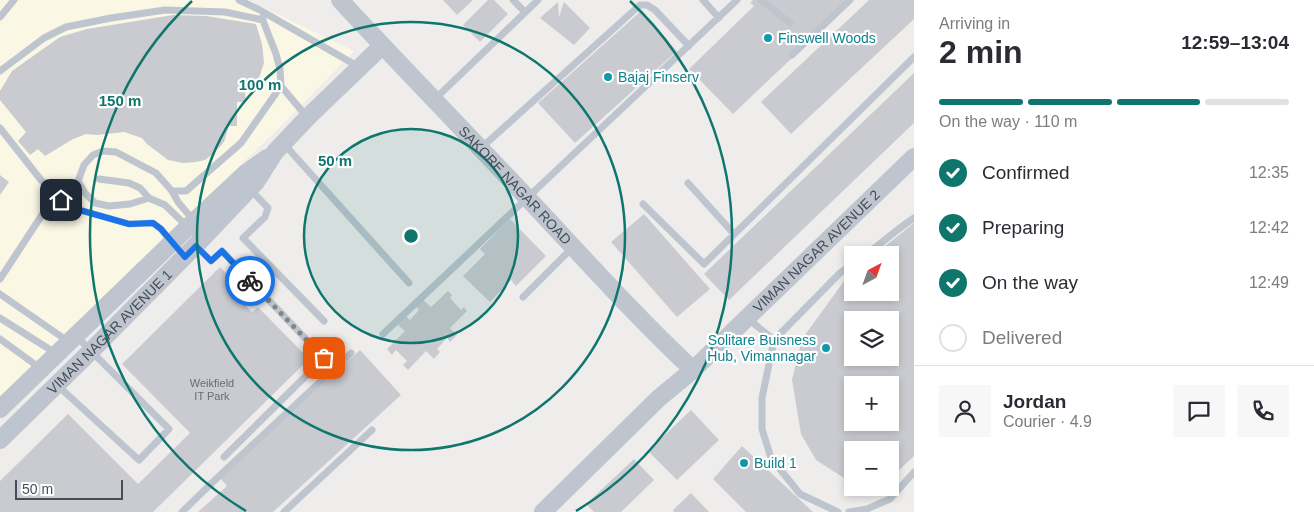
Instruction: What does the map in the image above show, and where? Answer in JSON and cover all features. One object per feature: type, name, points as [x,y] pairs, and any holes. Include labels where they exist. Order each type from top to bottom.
[{"type":"street","name":"SAKORE NAGAR ROAD","points":[[340,0],[573,247],[693,370]]},
{"type":"street","name":"VIMAN NAGAR AVENUE 1","points":[[0,440],[197,244],[256,182],[280,148],[308,117],[382,46]]},
{"type":"street","name":"VIMAN NAGAR AVENUE 1","points":[[0,409],[191,224],[246,173],[280,148]]},
{"type":"street","name":"VIMAN NAGAR AVENUE 2","points":[[544,512],[659,398],[693,370],[914,157]]},
{"type":"lane","points":[[0,18],[14,0]]},
{"type":"lane","points":[[239,0],[359,67]]},
{"type":"lane","points":[[514,0],[525,12]]},
{"type":"lane","points":[[435,99],[538,0]]},
{"type":"lane","points":[[703,0],[719,18]]},
{"type":"lane","points":[[383,334],[737,0]]},
{"type":"lane","points":[[761,0],[790,23]]},
{"type":"lane","points":[[792,56],[850,0]]},
{"type":"lane","points":[[481,149],[640,5],[646,4],[655,10],[689,46]]},
{"type":"lane","points":[[258,9],[276,54],[280,69],[281,86],[308,117]]},
{"type":"lane","points":[[0,71],[44,38],[66,27],[165,10],[225,12],[263,20]]},
{"type":"lane","points":[[643,204],[704,264],[914,57]]},
{"type":"lane","points":[[172,191],[186,191],[241,143],[281,86]]},
{"type":"lane","points":[[0,128],[41,180],[69,207],[129,224],[153,223],[161,229],[172,243],[197,244]]},
{"type":"lane","points":[[280,148],[409,283]]},
{"type":"lane","points":[[149,198],[130,204],[109,206],[95,203],[85,193],[78,181],[84,165],[94,155],[103,151],[116,152],[156,173],[172,191],[191,224],[197,244],[211,261],[222,251],[324,358],[224,457]]},
{"type":"lane","points":[[98,180],[129,183],[140,188],[149,198],[165,205],[191,224]]},
{"type":"lane","points":[[688,183],[734,234]]},
{"type":"lane","points":[[250,188],[268,208],[265,217],[243,238],[324,321]]},
{"type":"lane","points":[[0,279],[55,195]]},
{"type":"lane","points":[[877,246],[914,218]]},
{"type":"lane","points":[[523,297],[573,247]]},
{"type":"lane","points":[[838,512],[800,494],[771,458],[762,429],[762,398],[774,340],[844,270]]},
{"type":"lane","points":[[0,294],[68,344]]},
{"type":"lane","points":[[0,318],[91,351],[169,429],[139,460],[57,385]]},
{"type":"lane","points":[[747,318],[774,340]]},
{"type":"lane","points":[[0,339],[41,369]]},
{"type":"lane","points":[[182,512],[351,353]]},
{"type":"lane","points":[[284,512],[372,430]]},
{"type":"lane","points":[[849,512],[867,509],[890,499],[914,472]]},
{"type":"shaded area","points":[[0,0],[248,0],[354,51],[285,122],[0,396]]},
{"type":"building","points":[[443,0],[473,0],[457,15]]},
{"type":"building","points":[[488,0],[494,0],[508,14],[480,42],[463,25]]},
{"type":"building","name":"Finswell Woods","points":[[753,0],[853,0],[733,114],[689,69],[754,6],[750,3]]},
{"type":"building","points":[[869,0],[914,0],[914,19],[791,134],[761,102]]},
{"type":"building","points":[[558,2],[559,17],[564,2],[590,28],[574,45],[540,18]]},
{"type":"building","name":"Bajaj Finserv","points":[[641,11],[677,51],[575,143],[538,103]]},
{"type":"building","points":[[173,15],[206,16],[256,24],[262,44],[264,63],[257,84],[244,83],[246,102],[237,102],[237,126],[229,126],[224,142],[213,154],[205,160],[196,162],[183,163],[168,160],[142,138],[124,132],[97,135],[86,134],[73,139],[45,156],[38,149],[30,155],[18,141],[26,132],[0,100],[0,91],[12,71],[60,37],[87,29]]},
{"type":"building","points":[[914,73],[914,123],[729,300],[704,274]]},
{"type":"building","points":[[0,175],[9,182],[0,195]]},
{"type":"building","points":[[644,214],[710,289],[677,317],[611,242]]},
{"type":"building","points":[[510,219],[546,256],[516,286],[511,280],[490,302],[463,276],[485,254],[480,249]]},
{"type":"building","name":"Solitare Buisness Hub, Vimannagar","points":[[914,223],[914,456],[899,470],[899,441],[844,441],[844,478],[816,460],[801,434],[792,380],[802,339],[844,281],[844,301],[899,301],[899,246],[885,246]]},
{"type":"building","points":[[220,267],[249,296],[243,303],[252,312],[258,307],[309,359],[153,512],[0,512],[0,481],[68,414],[138,484],[190,433],[122,364]]},
{"type":"building","points":[[448,291],[452,295],[450,298],[461,310],[464,307],[467,311],[450,328],[457,335],[450,342],[447,338],[437,349],[440,352],[434,359],[426,351],[408,370],[403,365],[407,361],[396,350],[392,355],[387,349],[405,331],[398,325],[406,316],[410,320],[419,310],[415,306],[422,299],[431,307]]},
{"type":"building","points":[[360,350],[401,395],[273,512],[198,512],[227,486],[220,478]]},
{"type":"building","points":[[691,410],[719,440],[677,480],[648,451]]},
{"type":"building","name":"Build 1","points":[[742,446],[813,512],[746,512],[713,479]]},
{"type":"building","points":[[634,459],[654,480],[621,512],[594,512],[586,504]]},
{"type":"building","points":[[691,493],[709,512],[674,512],[673,510]]},
{"type":"way so far","points":[[250,281],[324,358]]},
{"type":"place","name":"Finswell Woods","points":[[768,38]]},
{"type":"place","name":"Bajaj Finserv","points":[[608,77]]},
{"type":"place","name":"Solitare Buisness Hub, Vimannagar","points":[[826,348]]},
{"type":"place","name":"Build 1","points":[[744,463]]},
{"type":"route","points":[[61,200],[69,207],[129,224],[153,223],[161,229],[185,257],[196,246],[211,261],[222,251],[250,281]]}]
